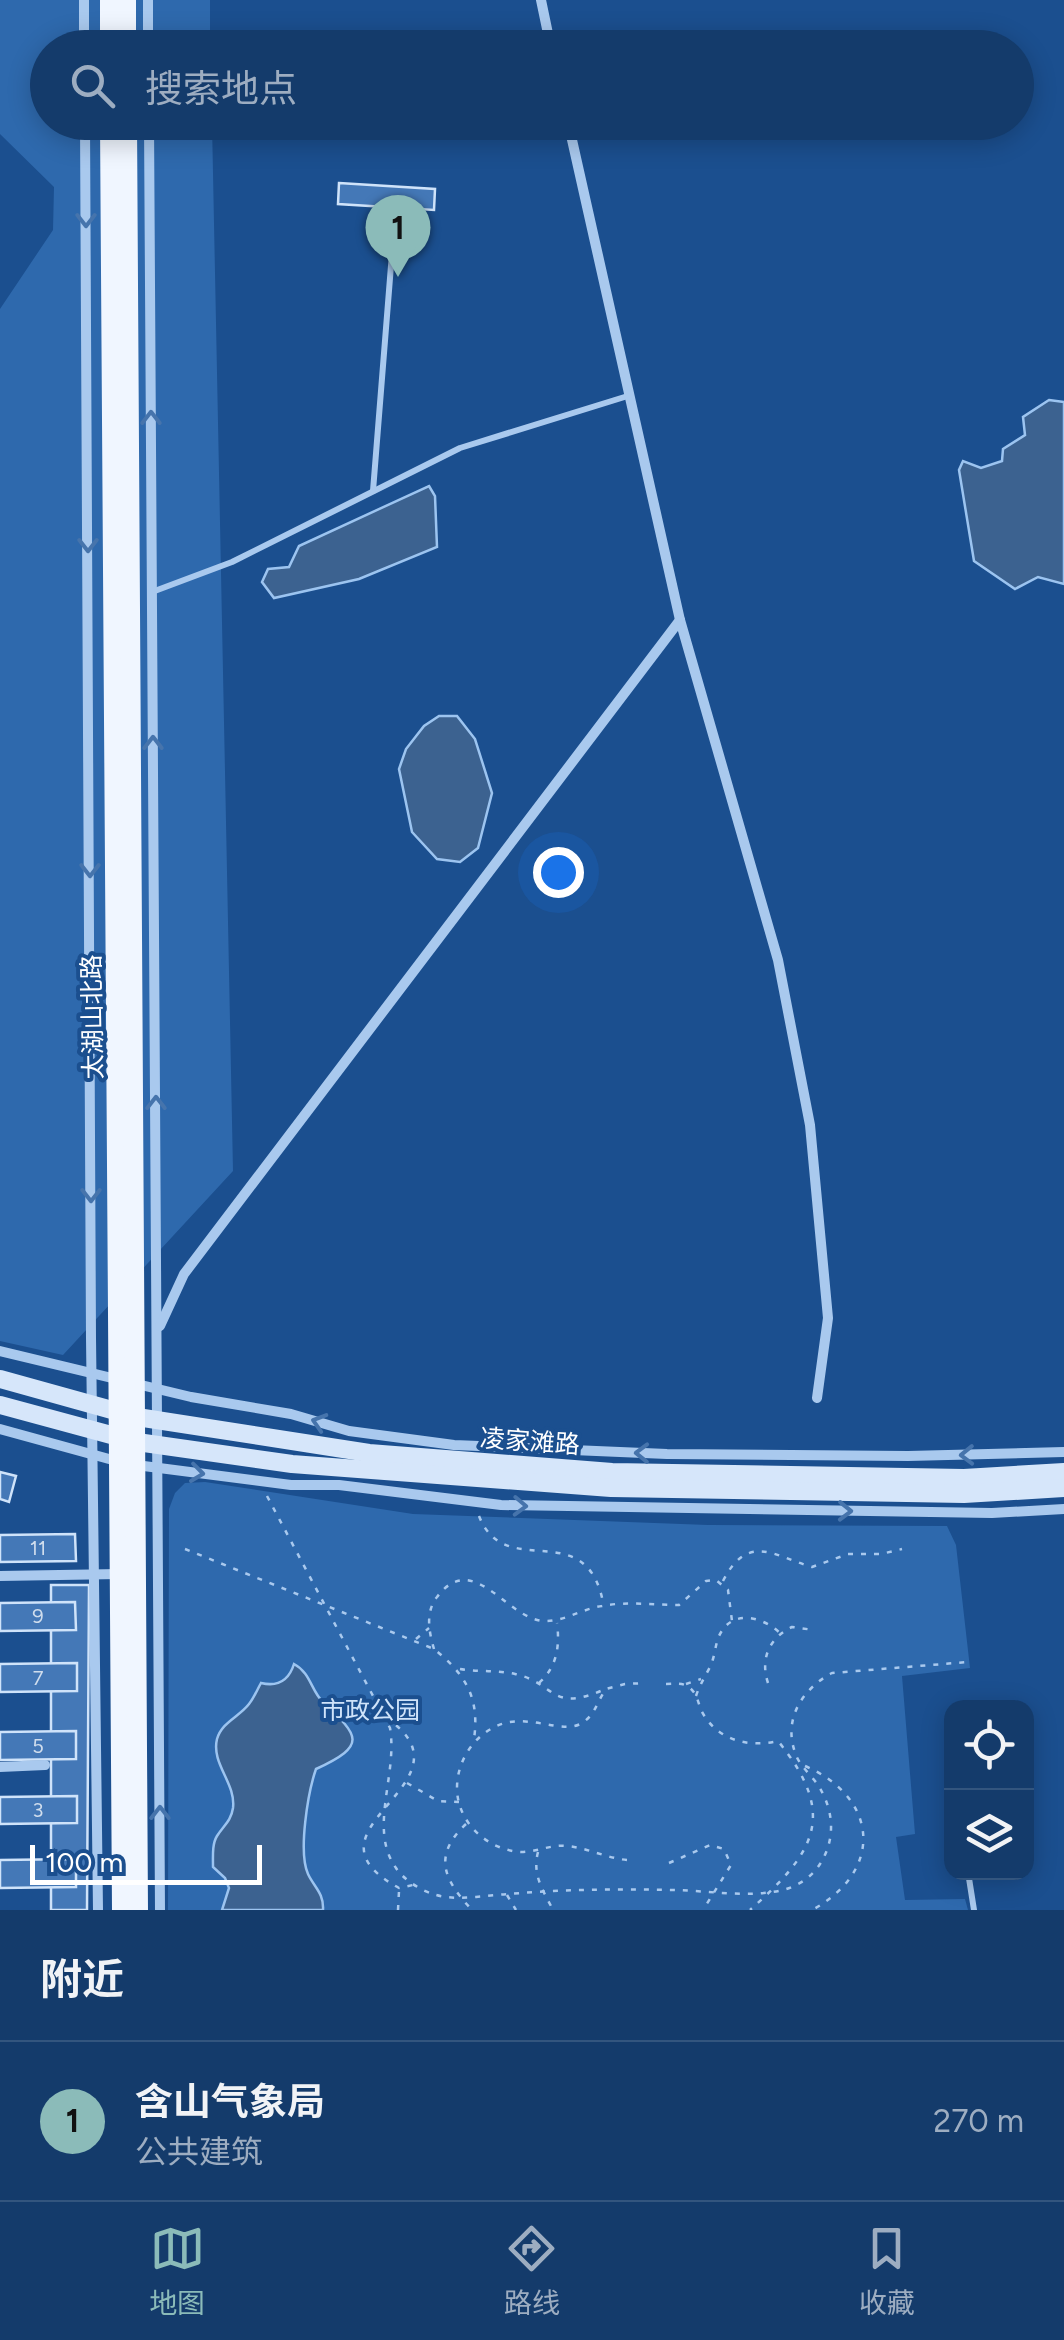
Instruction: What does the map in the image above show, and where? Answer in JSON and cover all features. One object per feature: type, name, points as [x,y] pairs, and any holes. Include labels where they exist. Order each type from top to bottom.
[{"type":"main road","points":[[110,0],[110,30]]},
{"type":"main road","points":[[126,0],[126,30]]},
{"type":"main road","name":"太湖山北路","points":[[110,140],[138,1385]]},
{"type":"main road","name":"太湖山北路","points":[[126,140],[139,1465],[138,1910]]},
{"type":"main road","name":"凌家滩路","points":[[0,1380],[138,1416],[368,1453],[612,1472],[964,1478],[1064,1472]]},
{"type":"main road","name":"凌家滩路","points":[[0,1404],[138,1442],[292,1464],[611,1488],[964,1494],[1064,1488]]},
{"type":"main road","name":"太湖山北路","points":[[122,1910],[121,1574],[139,1465]]},
{"type":"street","points":[[84,0],[84,30]]},
{"type":"street","points":[[148,0],[148,30]]},
{"type":"street","points":[[541,0],[547,30]]},
{"type":"street","points":[[85,140],[98,1910]]},
{"type":"street","points":[[149,140],[157,1332]]},
{"type":"street","points":[[572,140],[680,620],[778,960],[810,1125],[828,1318],[816,1398]]},
{"type":"street","points":[[160,1910],[138,1442],[138,1385],[157,1332],[184,1274],[680,620]]},
{"type":"street","points":[[0,1351],[138,1385],[290,1414],[349,1431],[454,1445],[530,1450],[890,1456],[1064,1452]]},
{"type":"street","points":[[0,1429],[139,1465],[520,1506],[992,1513],[1064,1509]]},
{"type":"street","points":[[0,1576],[121,1574]]},
{"type":"street","points":[[0,1766],[45,1765]]},
{"type":"lane","points":[[394,221],[404,225],[410,238],[402,251],[392,253],[382,248],[378,239],[384,224],[394,221]]},
{"type":"lane","points":[[372,492],[392,253]]},
{"type":"lane","points":[[152,592],[232,562],[460,448],[631,395]]},
{"type":"lane","points":[[969,1880],[974,1910]]},
{"type":"path","points":[[260,1481],[390,1728],[394,1753],[382,1828],[384,1848],[397,1871],[434,1895],[771,1891],[804,1881],[819,1866],[830,1844],[832,1828],[828,1803],[797,1758],[792,1739],[793,1717],[802,1697],[832,1673],[968,1662]]},
{"type":"path","points":[[479,1515],[483,1526],[509,1547],[524,1552],[557,1551],[585,1564],[596,1579],[603,1605]]},
{"type":"path","points":[[185,1549],[414,1639],[458,1668],[474,1704],[476,1727],[457,1778],[458,1802],[467,1822],[490,1843],[520,1852],[569,1846],[627,1860]]},
{"type":"path","points":[[722,1582],[740,1557],[754,1551],[771,1550],[812,1567],[848,1554],[881,1554],[902,1549]]},
{"type":"path","points":[[434,1649],[430,1610],[438,1595],[462,1582],[488,1585],[511,1609],[524,1616],[557,1621],[603,1605],[680,1605],[706,1581],[722,1582]]},
{"type":"path","points":[[722,1582],[731,1599],[732,1622]]},
{"type":"path","points":[[696,1696],[711,1667],[718,1637],[732,1622],[748,1617],[761,1619],[780,1633]]},
{"type":"path","points":[[538,1684],[549,1674],[556,1658],[557,1621]]},
{"type":"path","points":[[414,1639],[430,1627]]},
{"type":"path","points":[[768,1683],[764,1665],[768,1650],[780,1633],[792,1628],[814,1630]]},
{"type":"path","points":[[458,1668],[522,1675],[549,1694],[562,1698],[579,1698],[625,1684],[646,1684]]},
{"type":"path","points":[[465,1680],[472,1671]]},
{"type":"path","points":[[666,1684],[701,1680]]},
{"type":"path","points":[[684,1684],[696,1696],[706,1718],[724,1736],[761,1745],[778,1741],[795,1762],[810,1795],[813,1822],[801,1858],[750,1910]]},
{"type":"path","points":[[473,1743],[486,1732],[524,1719],[569,1728],[581,1724],[595,1712],[606,1689]]},
{"type":"path","points":[[384,1714],[403,1731],[413,1748],[412,1765],[406,1782],[369,1824],[367,1854],[371,1868],[382,1879],[399,1888],[414,1884]]},
{"type":"path","points":[[476,1727],[486,1732]]},
{"type":"path","points":[[795,1762],[824,1774],[852,1800],[861,1818],[864,1843],[848,1885],[812,1910]]},
{"type":"path","points":[[406,1782],[438,1801],[458,1802]]},
{"type":"path","points":[[467,1822],[450,1843],[444,1858],[445,1873],[472,1910]]},
{"type":"path","points":[[669,1863],[710,1845],[718,1845],[729,1857],[731,1865],[703,1910]]},
{"type":"path","points":[[539,1850],[535,1864],[553,1910]]},
{"type":"path","points":[[398,1910],[399,1888]]},
{"type":"path","points":[[507,1894],[516,1910]]},
{"type":"green space","points":[[0,0],[210,0],[210,30],[30,30],[30,140],[212,140],[233,1171],[63,1355],[0,1341],[0,309],[53,230],[54,187],[0,134]]},
{"type":"green space","name":"市政公园","points":[[205,1482],[413,1514],[708,1525],[947,1526],[956,1545],[970,1668],[902,1676],[915,1834],[896,1837],[905,1900],[965,1899],[968,1910],[168,1910],[169,1509],[175,1493],[185,1483]]},
{"type":"shaded area","points":[[1049,400],[1064,402],[1064,584],[1038,577],[1015,589],[974,561],[959,470],[963,461],[981,468],[1002,461],[1003,449],[1025,435],[1023,417]]},
{"type":"shaded area","points":[[429,486],[435,496],[437,547],[359,579],[274,598],[262,582],[268,569],[289,567],[299,546]]},
{"type":"shaded area","points":[[439,716],[457,716],[475,739],[492,793],[478,848],[460,862],[437,859],[412,832],[399,769],[406,749],[424,726]]},
{"type":"shaded area","points":[[294,1664],[344,1723],[352,1739],[344,1753],[316,1769],[307,1807],[305,1864],[323,1910],[222,1910],[229,1888],[213,1867],[213,1850],[217,1836],[231,1816],[233,1799],[217,1757],[217,1739],[249,1704],[261,1683],[282,1681]]},
{"type":"building","points":[[339,183],[435,189],[434,210],[338,204]]},
{"type":"building","points":[[0,1472],[16,1476],[9,1502],[0,1499]]},
{"type":"building","points":[[75,1534],[76,1561],[0,1562],[0,1535]]},
{"type":"building","points":[[51,1585],[89,1585],[87,1910],[51,1910]]},
{"type":"building","points":[[75,1602],[76,1630],[0,1631],[0,1603]]},
{"type":"building","points":[[77,1663],[77,1691],[0,1692],[0,1664]]},
{"type":"building","points":[[76,1731],[76,1759],[0,1760],[0,1732]]},
{"type":"building","points":[[77,1796],[77,1823],[0,1824],[0,1797]]},
{"type":"building","points":[[76,1859],[76,1887],[0,1888],[0,1860]]},
{"type":"place","name":"含山气象局","points":[[398,277]]}]
